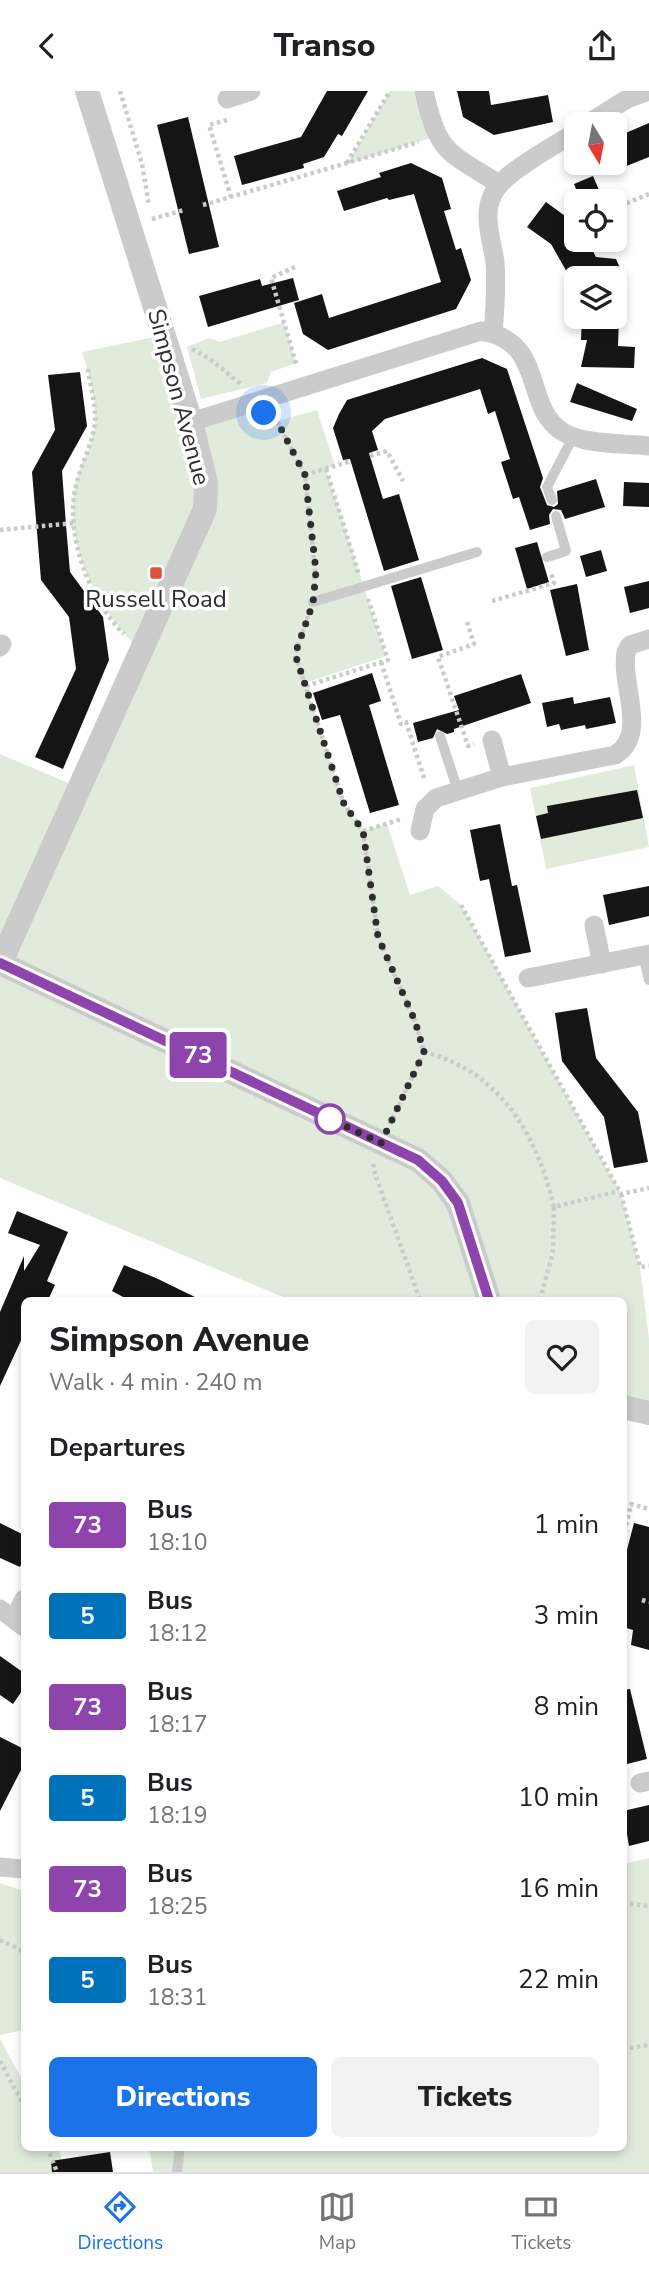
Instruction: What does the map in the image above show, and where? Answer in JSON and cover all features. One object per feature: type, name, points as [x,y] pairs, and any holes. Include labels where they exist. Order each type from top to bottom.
[{"type":"street","name":"Simpson Avenue","points":[[0,964],[205,509],[206,483],[140,222],[87,91]]},
{"type":"street","points":[[227,99],[251,91]]},
{"type":"street","points":[[424,91],[442,146],[499,184]]},
{"type":"street","points":[[606,112],[627,99],[649,91]]},
{"type":"street","points":[[493,333],[496,285],[488,216],[489,203],[499,184],[564,140]]},
{"type":"street","points":[[191,422],[481,331],[493,333],[516,346],[525,357],[550,420],[561,431],[573,437],[649,446]]},
{"type":"street","points":[[427,814],[458,792],[502,777],[615,755],[625,750],[634,735],[626,652],[630,645],[649,639]]},
{"type":"street","points":[[492,740],[502,777]]},
{"type":"street","points":[[594,925],[602,964]]},
{"type":"street","points":[[528,978],[646,955]]},
{"type":"street","points":[[0,964],[418,1160],[442,1181],[458,1203],[488,1297]]},
{"type":"street","points":[[627,1407],[649,1413]]},
{"type":"street","points":[[0,1867],[21,1869]]},
{"type":"lane","points":[[552,500],[548,487],[573,437]]},
{"type":"lane","points":[[547,557],[566,551],[556,516]]},
{"type":"lane","points":[[313,603],[477,552]]},
{"type":"lane","points":[[440,736],[458,792]]},
{"type":"lane","points":[[646,955],[649,980]]},
{"type":"lane","points":[[177,2172],[180,2151]]},
{"type":"path","points":[[120,91],[142,164],[140,222]]},
{"type":"path","points":[[347,164],[390,91]]},
{"type":"path","points":[[227,99],[232,118],[209,125],[231,197]]},
{"type":"path","points":[[203,205],[437,137]]},
{"type":"path","points":[[627,203],[649,194]]},
{"type":"path","points":[[140,222],[184,210]]},
{"type":"path","points":[[140,222],[155,232]]},
{"type":"path","points":[[295,267],[271,278],[303,388]]},
{"type":"path","points":[[187,347],[210,359],[246,388],[251,405],[277,421],[305,475],[316,571],[313,603],[295,654],[344,804],[363,831],[378,937],[415,1021],[424,1052],[381,1143],[373,1168],[419,1297]]},
{"type":"path","points":[[88,369],[95,427],[82,459],[74,493],[75,523],[82,561],[96,595],[115,626],[140,650]]},
{"type":"path","points":[[370,456],[387,451],[403,481]]},
{"type":"path","points":[[305,475],[351,461]]},
{"type":"path","points":[[306,686],[388,660],[326,469]]},
{"type":"path","points":[[0,530],[75,523]]},
{"type":"path","points":[[492,601],[554,583],[547,557]]},
{"type":"path","points":[[467,622],[474,645],[438,657],[468,746],[492,740]]},
{"type":"path","points":[[363,831],[427,814],[427,787],[406,722],[401,724],[381,662]]},
{"type":"path","points":[[461,905],[620,1192],[640,1267],[649,1266]]},
{"type":"path","points":[[424,1052],[447,1058],[471,1070],[500,1096],[525,1129],[544,1166],[554,1207],[553,1252],[541,1297]]},
{"type":"path","points":[[554,1207],[649,1188]]},
{"type":"path","points":[[627,1522],[631,1504],[649,1509]]},
{"type":"path","points":[[642,1600],[649,1602]]},
{"type":"path","points":[[627,1903],[649,1906]]},
{"type":"path","points":[[0,1940],[21,1950]]},
{"type":"path","points":[[627,2048],[649,2045]]},
{"type":"path","points":[[0,2061],[21,2100]]},
{"type":"path","points":[[49,2151],[57,2172]]},
{"type":"green space","points":[[390,91],[424,91],[437,136],[347,164]]},
{"type":"green space","points":[[284,322],[296,363],[271,372],[267,383],[201,399],[187,347],[209,338],[220,342]]},
{"type":"green space","points":[[164,335],[191,422],[263,402],[277,421],[317,410],[335,466],[326,469],[386,656],[305,683],[344,804],[363,831],[387,824],[410,895],[438,886],[461,905],[621,1194],[640,1267],[649,1339],[649,1413],[627,1408],[627,1297],[283,1297],[0,1178],[0,754],[78,787],[140,650],[99,599],[89,579],[75,537],[74,492],[95,426],[94,398],[82,352]]},
{"type":"green space","points":[[634,765],[649,847],[546,869],[530,788]]},
{"type":"green space","points":[[649,1858],[649,2172],[153,2172],[150,2151],[627,2151],[627,1863]]},
{"type":"green space","points":[[0,1883],[21,1890],[21,2031],[0,2035]]},
{"type":"green space","points":[[0,2039],[21,2078],[21,2151],[59,2151],[65,2172],[0,2172]]},
{"type":"building","points":[[327,91],[368,91],[342,136],[338,134],[324,157],[303,164],[304,168],[242,185],[234,156],[301,137]]},
{"type":"building","points":[[457,91],[489,91],[491,105],[548,95],[553,122],[494,135],[463,117]]},
{"type":"building","points":[[188,117],[219,247],[189,254],[157,125]]},
{"type":"building","points":[[649,123],[649,157],[627,166],[627,132]]},
{"type":"building","points":[[411,163],[442,178],[451,209],[444,211],[456,250],[461,248],[471,280],[456,309],[328,350],[303,334],[294,303],[322,294],[329,318],[441,282],[414,194],[389,200],[387,198],[344,211],[337,191],[381,177],[379,173]]},
{"type":"building","points":[[593,176],[599,189],[576,189],[574,184]]},
{"type":"building","points":[[546,202],[564,215],[564,252],[593,252],[596,257],[616,259],[619,266],[564,267],[551,244],[527,227]]},
{"type":"building","points":[[293,278],[299,300],[208,327],[199,296],[260,279],[262,286]]},
{"type":"building","points":[[581,329],[619,329],[618,346],[635,347],[634,368],[581,367],[587,340],[581,340]]},
{"type":"building","points":[[482,358],[507,369],[543,478],[540,487],[547,505],[554,507],[558,504],[557,491],[596,479],[605,507],[565,519],[561,510],[553,509],[549,515],[550,524],[530,530],[519,497],[513,499],[501,462],[510,459],[495,411],[488,414],[480,389],[385,419],[372,431],[378,450],[369,453],[383,499],[399,494],[419,560],[384,571],[350,459],[343,460],[333,428],[339,414],[347,400]]},
{"type":"building","points":[[80,372],[87,426],[62,471],[70,572],[103,617],[109,660],[63,769],[35,757],[76,669],[69,617],[41,580],[32,472],[55,430],[48,375]]},
{"type":"building","points":[[577,383],[637,409],[632,421],[570,402]]},
{"type":"building","points":[[624,482],[649,483],[649,507],[623,506]]},
{"type":"building","points":[[537,542],[549,582],[527,589],[515,548]]},
{"type":"building","points":[[601,550],[607,571],[586,577],[580,556]]},
{"type":"building","points":[[421,577],[443,650],[412,659],[391,586]]},
{"type":"building","points":[[649,581],[649,608],[630,613],[624,587]]},
{"type":"building","points":[[577,584],[589,650],[566,656],[550,590]]},
{"type":"building","points":[[372,673],[381,701],[369,705],[399,805],[370,813],[340,715],[322,720],[313,693]]},
{"type":"building","points":[[521,674],[531,703],[454,729],[454,732],[447,734],[437,729],[433,738],[418,742],[413,723],[459,710],[454,696]]},
{"type":"building","points":[[573,697],[574,704],[610,697],[616,723],[586,729],[585,725],[561,730],[559,724],[547,727],[542,703]]},
{"type":"building","points":[[637,790],[643,818],[541,839],[536,816],[548,813],[547,806]]},
{"type":"building","points":[[500,824],[512,886],[517,885],[531,952],[505,957],[489,879],[480,881],[470,830]]},
{"type":"building","points":[[649,886],[649,916],[609,925],[603,895]]},
{"type":"building","points":[[587,1008],[596,1058],[638,1112],[648,1162],[614,1168],[604,1117],[562,1061],[555,1013]]},
{"type":"building","points":[[17,1211],[68,1232],[47,1281],[55,1285],[49,1297],[21,1297],[21,1340],[0,1386],[0,1312],[24,1256],[24,1271],[40,1245],[8,1233]]},
{"type":"building","points":[[124,1265],[195,1297],[123,1297],[112,1291]]},
{"type":"building","points":[[0,1523],[21,1534],[21,1565],[20,1567],[0,1558]]},
{"type":"building","points":[[634,1523],[649,1527],[649,1650],[631,1645],[633,1630],[627,1628],[627,1550]]},
{"type":"building","points":[[0,1656],[21,1671],[21,1692],[13,1704],[0,1695]]},
{"type":"building","points":[[627,1689],[630,1689],[647,1759],[627,1764]]},
{"type":"building","points":[[0,1737],[21,1748],[21,1770],[0,1811]]},
{"type":"building","points":[[649,1805],[649,1841],[629,1846],[627,1810]]},
{"type":"building","points":[[110,2152],[113,2172],[52,2172],[51,2161]]},
{"type":"bus line","name":"73","points":[[0,963],[418,1160],[442,1181],[458,1203],[488,1297]]},
{"type":"place","name":"Russell Road","points":[[156,573]]},
{"type":"route","points":[[264,413],[277,421],[305,475],[316,571],[313,603],[295,654],[344,804],[363,831],[369,857],[378,937],[415,1021],[424,1052],[381,1143],[330,1119]]}]
